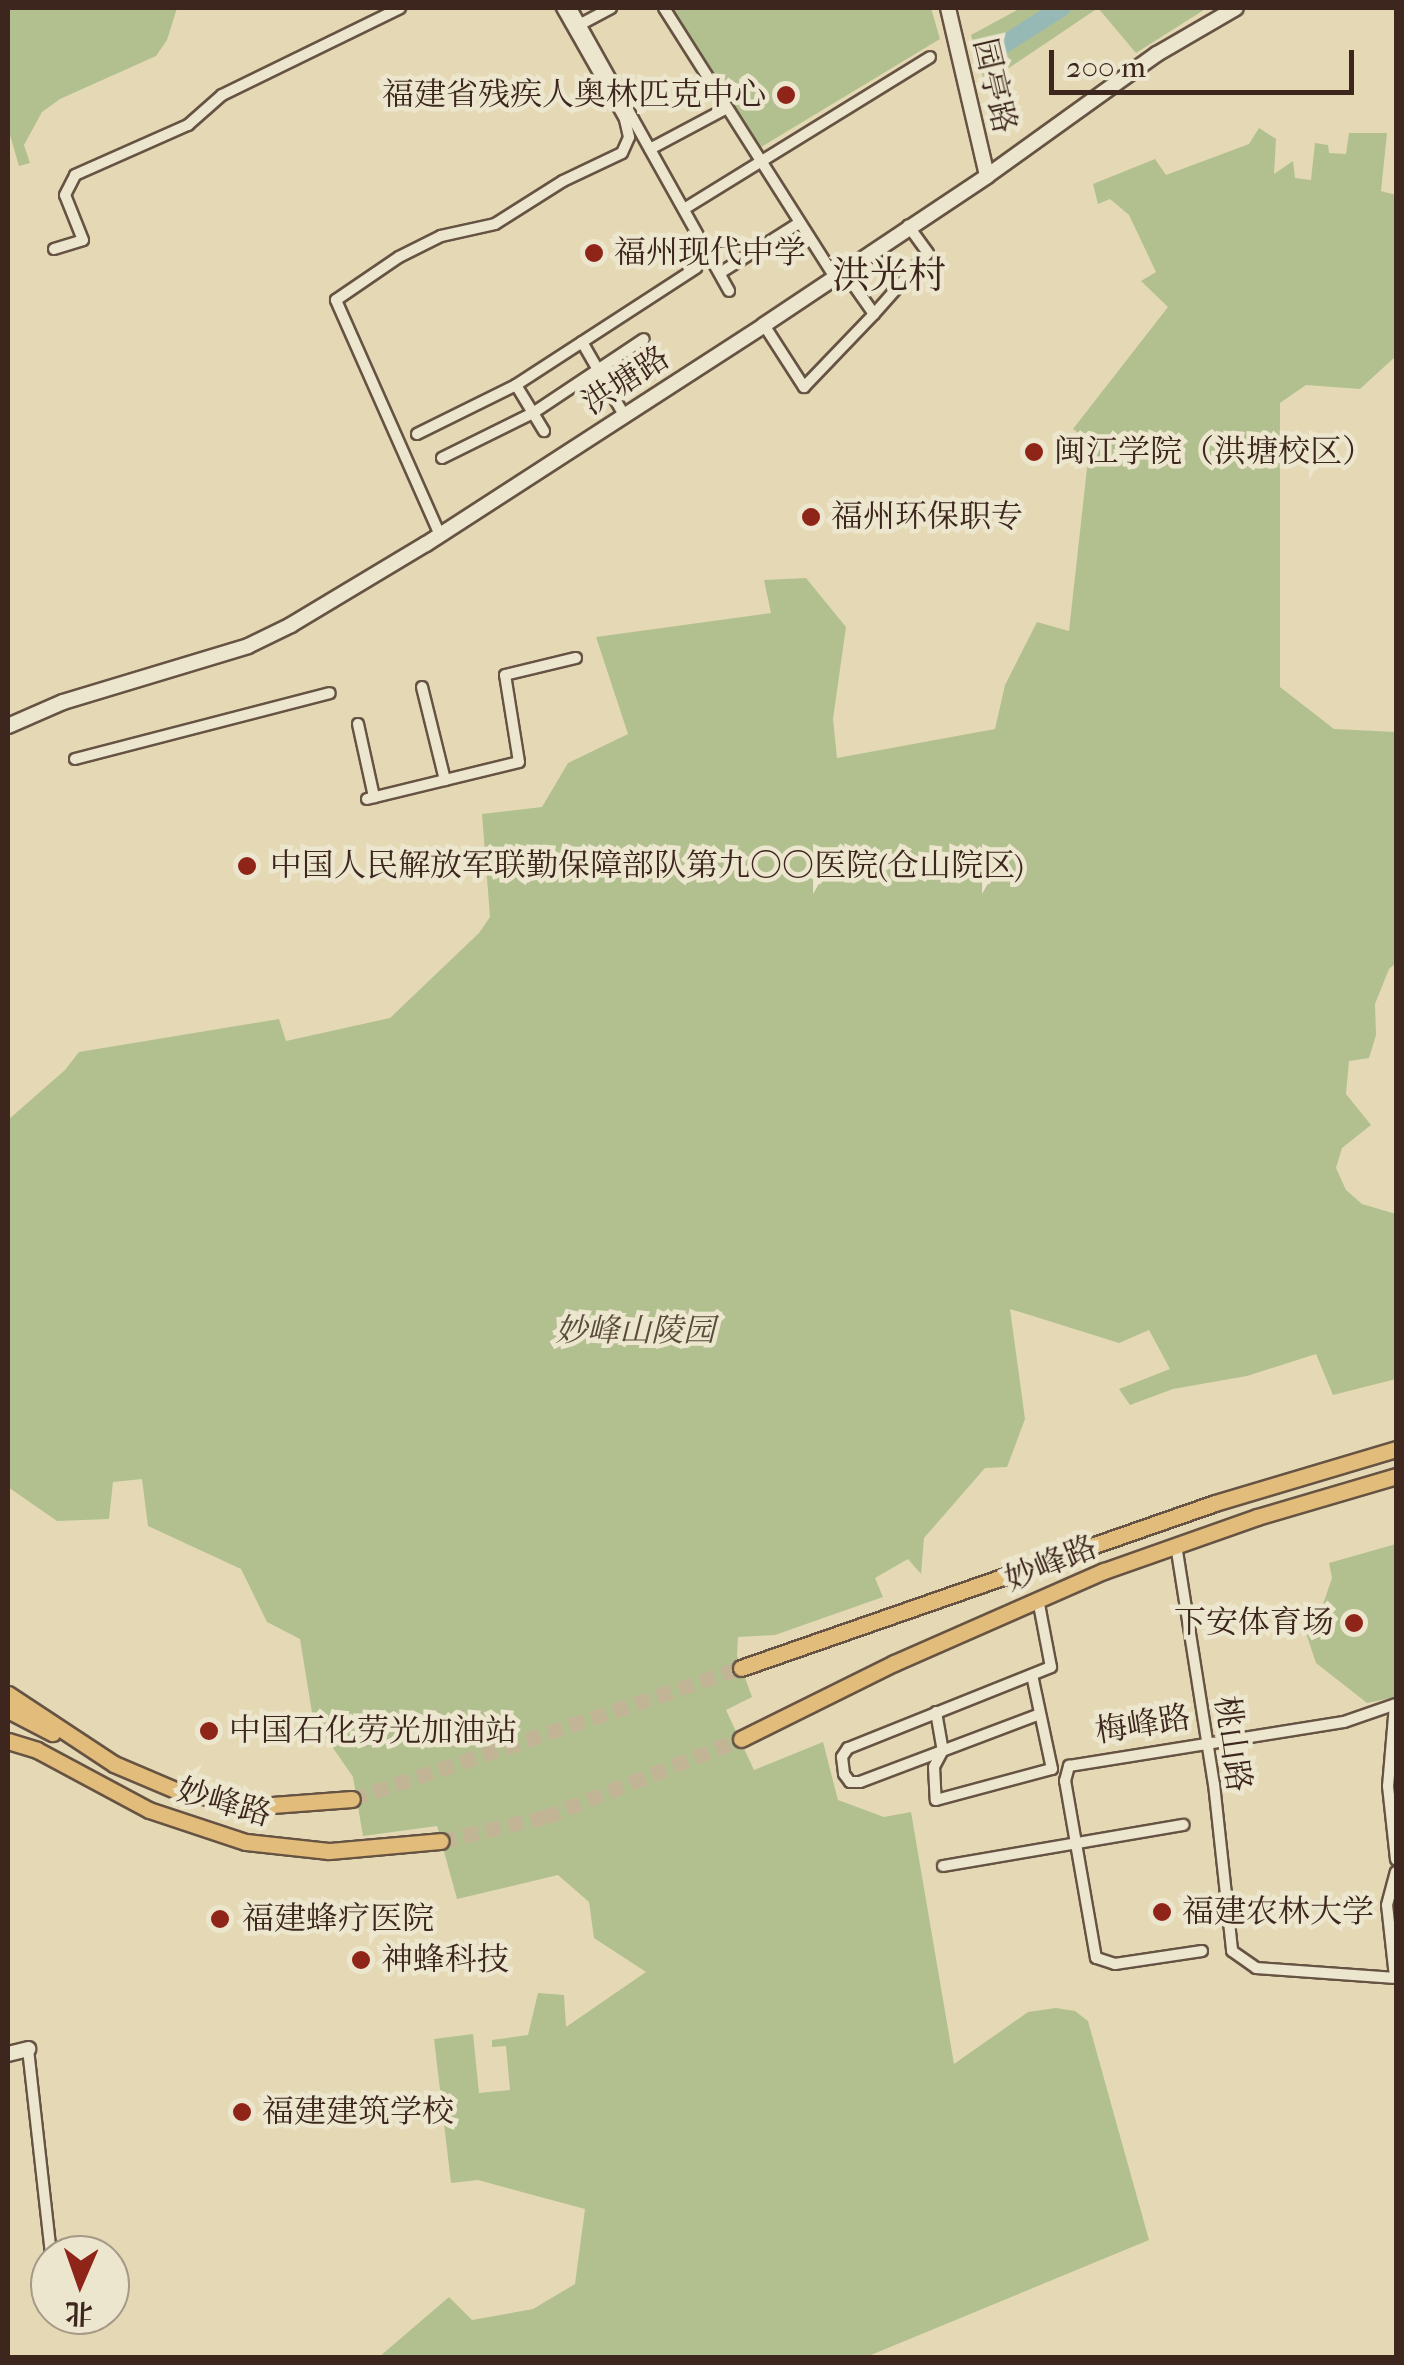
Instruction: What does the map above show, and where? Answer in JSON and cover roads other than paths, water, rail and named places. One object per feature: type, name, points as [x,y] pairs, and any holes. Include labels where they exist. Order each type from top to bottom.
[{"type":"main road","name":"妙峰路","points":[[742,1668],[1214,1503],[1396,1449]]},
{"type":"main road","name":"妙峰路","points":[[741,1740],[894,1663],[1038,1598],[1176,1545],[1396,1476]]},
{"type":"main road","name":"妙峰路","points":[[8,1694],[114,1764],[180,1792],[227,1802],[295,1806],[352,1799]]},
{"type":"main road","points":[[8,1710],[114,1764]]},
{"type":"main road","points":[[8,1732],[37,1750]]},
{"type":"main road","name":"妙峰路","points":[[8,1741],[37,1750],[149,1810],[246,1842],[349,1850],[441,1841]]},
{"type":"street","points":[[54,249],[83,240],[65,194],[75,176],[188,125],[222,95],[400,8]]},
{"type":"street","points":[[440,535],[336,300],[399,257],[440,236],[496,224],[572,176],[622,152],[628,137],[625,118],[562,8]]},
{"type":"street","points":[[571,8],[729,291]]},
{"type":"street","points":[[580,24],[611,8]]},
{"type":"street","points":[[664,8],[799,222],[874,314]]},
{"type":"street","name":"园亭路","points":[[948,8],[987,176]]},
{"type":"street","name":"洪塘路","points":[[8,726],[64,702],[262,641],[440,535],[987,176],[1157,54],[1236,8]]},
{"type":"street","points":[[684,209],[930,56]]},
{"type":"street","points":[[650,149],[727,108]]},
{"type":"street","points":[[720,273],[799,222]]},
{"type":"street","points":[[764,324],[804,387],[928,253],[908,225]]},
{"type":"street","points":[[417,434],[516,386],[696,268]]},
{"type":"street","points":[[442,458],[533,414],[644,339]]},
{"type":"street","points":[[582,342],[624,415]]},
{"type":"street","points":[[516,386],[544,431]]},
{"type":"street","points":[[358,724],[370,798],[520,762],[505,674],[576,658]]},
{"type":"street","points":[[422,687],[444,780]]},
{"type":"street","points":[[75,759],[330,693]]},
{"type":"street","name":"桃山路","points":[[1176,1545],[1208,1740],[1232,1951],[1256,1968],[1396,1978]]},
{"type":"street","points":[[1038,1598],[1051,1667],[848,1748],[842,1765],[846,1779],[854,1782],[1040,1714]]},
{"type":"street","points":[[936,1712],[943,1750],[934,1767],[936,1800],[1052,1769],[1032,1675]]},
{"type":"street","points":[[1396,1704],[1388,1786],[1396,1860]]},
{"type":"street","name":"梅峰路","points":[[1078,1843],[1065,1782],[1073,1762],[1344,1722],[1396,1704]]},
{"type":"street","points":[[943,1866],[1184,1825]]},
{"type":"street","points":[[1078,1843],[1098,1960],[1115,1964],[1202,1951]]},
{"type":"street","points":[[1396,1872],[1386,1905],[1396,1978]]},
{"type":"street","points":[[8,2054],[28,2049],[50,2235]]},
{"type":"waterway","points":[[998,48],[1061,8]]},
{"type":"tunnel","points":[[352,1799],[741,1668]]},
{"type":"tunnel","points":[[441,1841],[545,1817],[741,1739]]},
{"type":"place","name":"福建省残疾人奥林匹克中心","points":[[786,95]]},
{"type":"place","name":"福州现代中学","points":[[594,253]]},
{"type":"place","name":"闽江学院（洪塘校区）","points":[[1034,452]]},
{"type":"place","name":"福州环保职专","points":[[811,517]]},
{"type":"place","name":"中国人民解放军联勤保障部队第九〇〇医院(仓山院区)","points":[[247,866]]},
{"type":"place","name":"下安体育场","points":[[1354,1623]]},
{"type":"place","name":"中国石化劳光加油站","points":[[209,1731]]},
{"type":"place","name":"福建农林大学","points":[[1162,1912]]},
{"type":"place","name":"福建蜂疗医院","points":[[220,1919]]},
{"type":"place","name":"神蜂科技","points":[[361,1960]]},
{"type":"place","name":"福建建筑学校","points":[[242,2112]]},
{"type":"district","name":"洪光村","points":[[889,276]]},
{"type":"park label","name":"妙峰山陵园","points":[[635,1331]]}]
